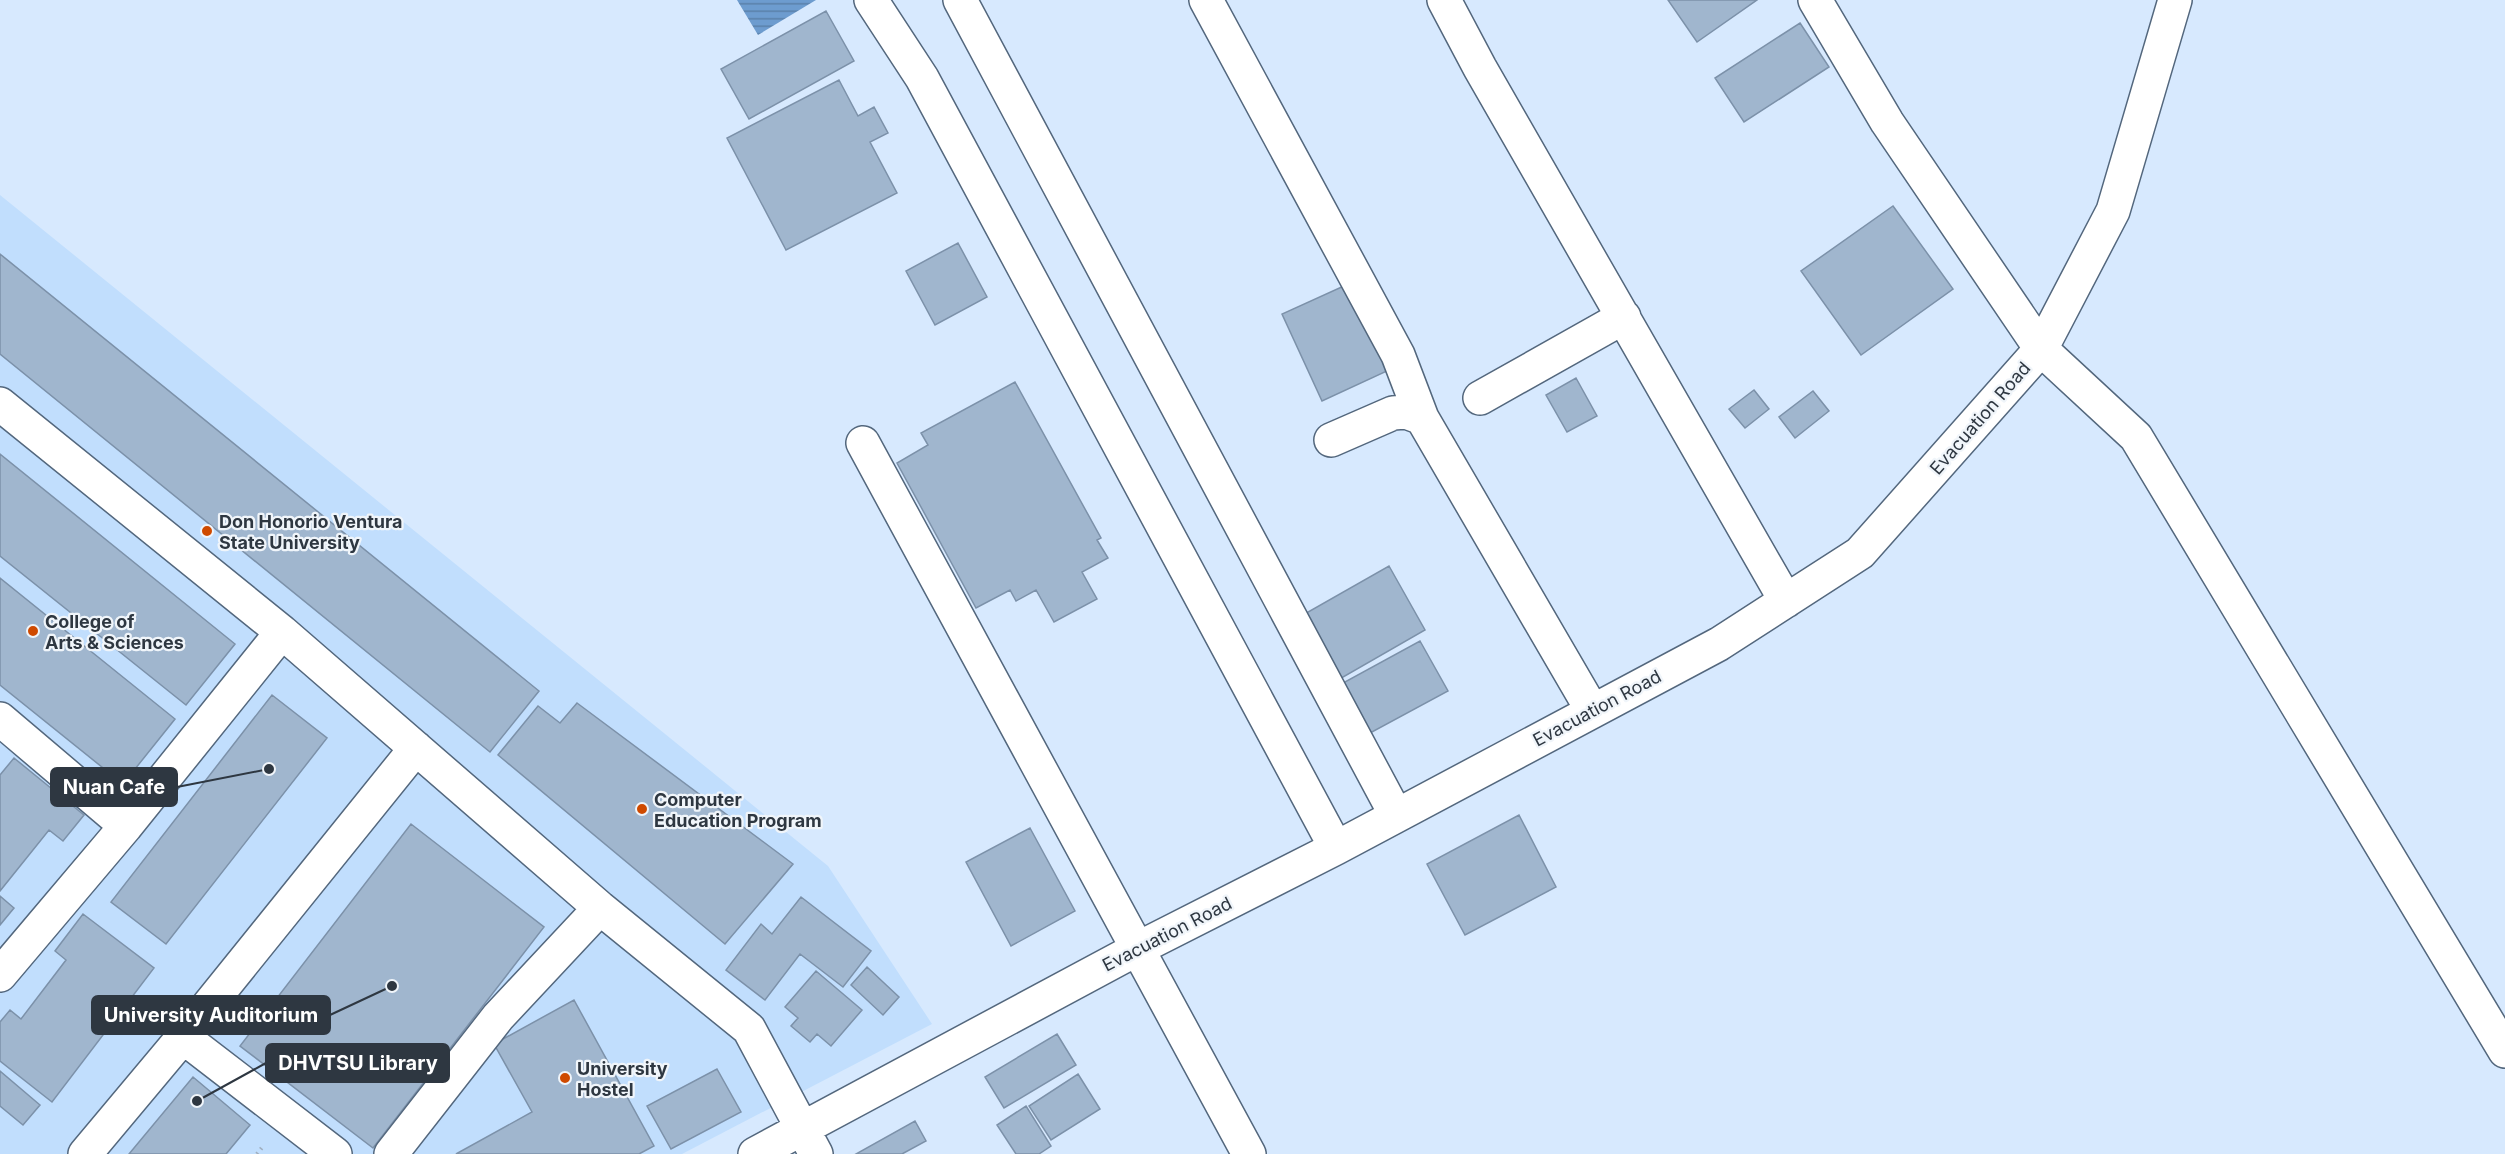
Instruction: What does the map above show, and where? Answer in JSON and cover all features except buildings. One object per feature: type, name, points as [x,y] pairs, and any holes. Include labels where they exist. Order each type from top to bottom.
[{"type":"street","points":[[871,0],[921,78],[1336,848]]},
{"type":"street","points":[[960,0],[1396,815]]},
{"type":"street","points":[[1206,0],[1398,355],[1422,418],[1592,710]]},
{"type":"street","points":[[1444,0],[1786,601]]},
{"type":"street","points":[[1815,0],[1887,122],[2041,349],[2136,437],[2505,1051]]},
{"type":"street","name":"Evacuation Road","points":[[755,1154],[809,1142],[1139,948],[1336,848],[1719,644],[1860,553],[2041,349],[2113,212],[2175,0]]},
{"type":"street","points":[[1480,398],[1624,317]]},
{"type":"street","points":[[0,404],[282,632],[600,908],[749,1029],[809,1142]]},
{"type":"street","points":[[1331,440],[1393,413],[1407,412],[1422,418]]},
{"type":"street","points":[[863,443],[1250,1154]]},
{"type":"street","points":[[0,975],[126,826],[282,632]]},
{"type":"street","points":[[0,719],[126,826]]},
{"type":"street","points":[[85,1154],[183,1037],[416,748]]},
{"type":"street","points":[[391,1154],[498,1017],[600,908]]},
{"type":"street","points":[[183,1037],[335,1154]]},
{"type":"shaded area","name":"Don Honorio Ventura State University","points":[[0,195],[828,866],[932,1024],[682,1154],[0,1154]]},
{"type":"water","points":[[737,0],[816,0],[758,35]]},
{"type":"place","name":"Don Honorio Ventura State University","points":[[207,531]]},
{"type":"place","name":"College of Arts & Sciences","points":[[33,631]]},
{"type":"place","name":"Nuan Cafe","points":[[269,769]]},
{"type":"place","name":"Computer Education Program","points":[[642,809]]},
{"type":"place","name":"University Auditorium","points":[[392,986]]},
{"type":"place","name":"University Hostel","points":[[565,1078]]},
{"type":"place","name":"DHVTSU Library","points":[[197,1101]]}]
